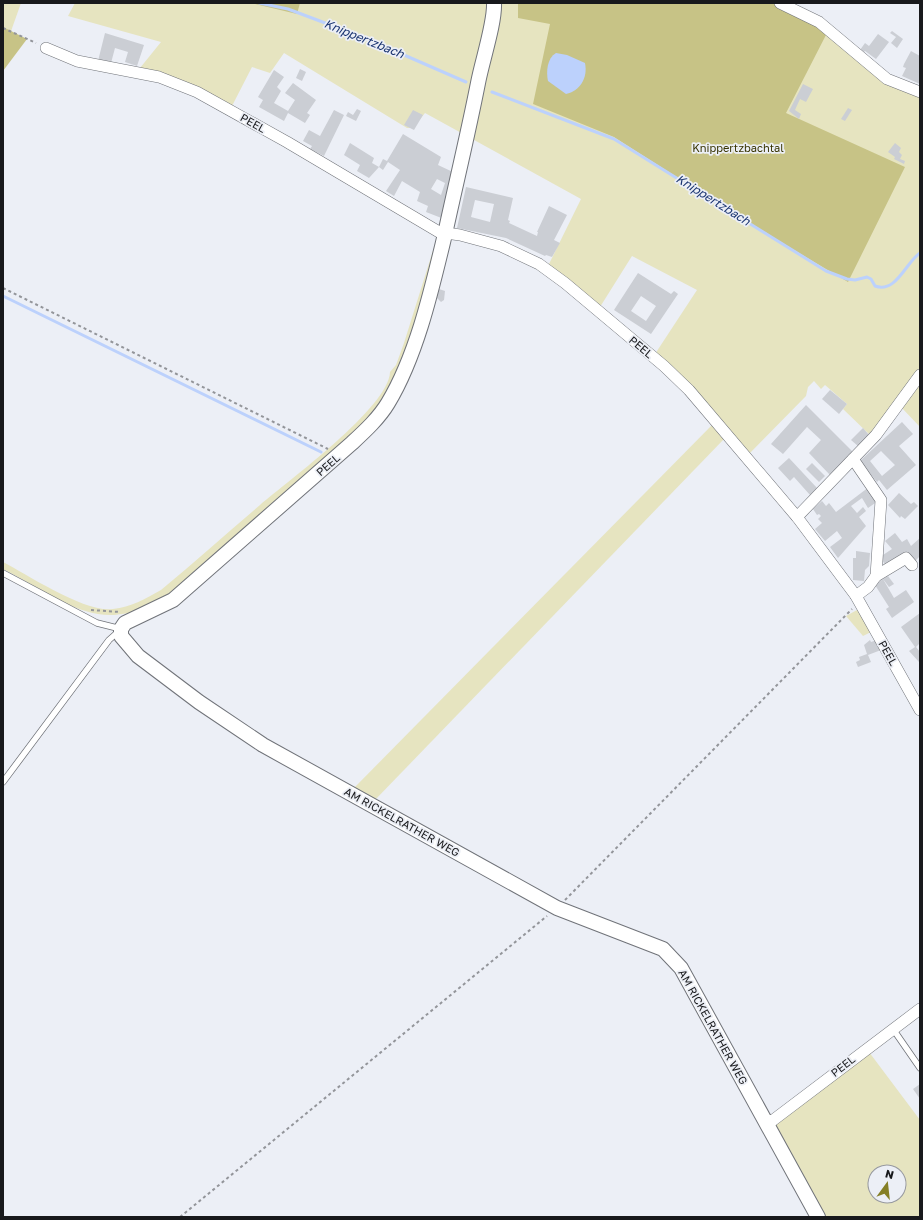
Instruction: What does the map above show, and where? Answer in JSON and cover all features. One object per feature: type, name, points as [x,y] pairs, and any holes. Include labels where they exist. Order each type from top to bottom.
[{"type":"street","name":"PEEL","points":[[122,629],[128,621],[173,600],[371,426],[388,404],[401,378],[423,318],[445,233],[474,103],[494,3]]},
{"type":"street","points":[[780,3],[819,22],[887,79],[920,92]]},
{"type":"street","name":"PEEL","points":[[46,48],[77,61],[159,76],[197,92],[287,142],[439,232],[460,235],[514,251],[539,264],[564,282],[664,366],[689,390],[797,517],[858,598],[920,710]]},
{"type":"street","points":[[797,517],[876,435],[920,376]]},
{"type":"street","points":[[853,459],[881,500],[876,576]]},
{"type":"street","points":[[858,598],[876,576],[906,558],[912,566]]},
{"type":"street","name":"AM RICKELRATHER WEG","points":[[122,629],[123,640],[138,656],[199,702],[263,745],[557,908],[646,941],[663,949],[681,968],[762,1114]]},
{"type":"street","name":"PEEL","points":[[762,1114],[772,1121],[920,1008]]},
{"type":"street","points":[[762,1114],[818,1217]]},
{"type":"lane","points":[[3,573],[97,623],[122,629]]},
{"type":"lane","points":[[3,782],[109,640],[122,629]]},
{"type":"lane","points":[[893,1028],[920,1068]]},
{"type":"path","points":[[3,28],[46,48]]},
{"type":"path","points":[[3,288],[330,450],[325,455]]},
{"type":"path","points":[[180,1217],[557,908],[858,598]]},
{"type":"path","points":[[85,608],[95,611],[108,612],[127,611]]},
{"type":"green space","points":[[3,3],[21,3],[10,34],[3,70]]},
{"type":"green space","name":"Knippertzbachtal","points":[[75,3],[767,3],[815,23],[920,95],[920,427],[901,407],[871,436],[843,409],[847,404],[825,385],[821,389],[814,381],[808,387],[806,396],[749,454],[655,354],[697,290],[632,256],[600,307],[549,264],[581,199],[425,113],[413,128],[407,128],[284,53],[270,73],[252,67],[232,106],[176,78],[140,68],[161,42],[68,16]]},
{"type":"green space","points":[[251,3],[300,3],[297,14]]},
{"type":"green space","points":[[518,3],[778,3],[827,33],[786,113],[905,167],[848,282],[745,221],[614,137],[533,104],[550,24],[518,18]]},
{"type":"green space","points":[[3,27],[27,39],[3,71]]},
{"type":"green space","points":[[436,241],[439,244],[406,350],[386,397],[361,427],[179,587],[153,603],[130,612],[109,615],[90,612],[70,605],[3,569],[3,562],[57,592],[101,609],[113,609],[126,606],[161,590],[335,443],[373,404],[385,387],[390,372],[396,365]]},
{"type":"green space","points":[[714,423],[725,438],[374,801],[353,789]]},
{"type":"green space","points":[[857,610],[860,611],[873,631],[863,636],[846,616]]},
{"type":"green space","points":[[866,1048],[920,1120],[920,1217],[824,1217],[772,1121]]},
{"type":"water","points":[[556,53],[567,55],[585,63],[586,69],[582,83],[575,90],[566,94],[548,81],[547,74],[549,62]]},
{"type":"building","points":[[892,31],[903,39],[897,48],[891,43],[896,37],[890,33]]},
{"type":"building","points":[[105,33],[144,45],[137,66],[125,62],[128,52],[115,48],[111,63],[98,61]]},
{"type":"building","points":[[878,34],[889,42],[876,59],[865,51],[860,50],[865,43],[869,46]]},
{"type":"building","points":[[911,51],[920,56],[920,84],[902,76],[906,68],[903,67],[904,64]]},
{"type":"building","points":[[300,69],[306,72],[302,81],[296,78]]},
{"type":"building","points":[[274,70],[284,77],[277,87],[281,91],[274,103],[288,111],[295,100],[285,93],[293,83],[316,100],[307,113],[310,115],[305,123],[288,113],[284,121],[259,107],[263,100],[258,97]]},
{"type":"building","points":[[803,84],[813,89],[806,102],[800,99],[795,110],[801,114],[799,119],[789,111]]},
{"type":"building","points":[[848,108],[852,110],[845,121],[841,119]]},
{"type":"building","points":[[357,109],[361,111],[356,121],[346,116],[348,112],[353,115]]},
{"type":"building","points":[[334,110],[344,115],[324,156],[310,149],[312,146],[303,141],[309,130],[320,136]]},
{"type":"building","points":[[413,110],[423,115],[414,130],[404,125]]},
{"type":"building","points":[[403,134],[441,157],[438,165],[455,173],[444,219],[426,212],[428,206],[417,201],[420,192],[402,181],[394,196],[386,191],[400,170],[388,162],[383,170],[379,167],[383,159],[387,161]],"holes":[[[437,179],[445,183],[441,195],[431,189]]]},
{"type":"building","points":[[350,143],[374,158],[372,163],[379,167],[369,178],[357,171],[360,165],[344,155]]},
{"type":"building","points":[[895,143],[901,148],[899,152],[902,155],[900,159],[905,161],[904,164],[894,159],[895,157],[888,152]]},
{"type":"building","points":[[466,187],[513,198],[508,220],[510,221],[509,223],[537,236],[537,232],[549,206],[567,215],[554,240],[560,243],[552,257],[545,256],[506,238],[457,228]],"holes":[[[475,200],[494,204],[490,222],[471,217]]]},
{"type":"building","points":[[638,273],[671,294],[674,291],[678,294],[651,334],[614,310]],"holes":[[[641,296],[656,306],[646,321],[631,311]]]},
{"type":"building","points":[[439,289],[445,291],[444,300],[441,302],[437,298]]},
{"type":"building","points":[[830,390],[847,404],[839,414],[822,399]]},
{"type":"building","points":[[806,405],[853,452],[830,475],[809,453],[821,440],[807,427],[783,454],[771,444]]},
{"type":"building","points":[[902,422],[913,434],[899,446],[916,465],[887,490],[879,480],[877,482],[860,461]],"holes":[[[881,451],[895,465],[882,476],[870,461]]]},
{"type":"building","points":[[863,428],[869,435],[858,446],[851,440]]},
{"type":"building","points":[[789,458],[817,488],[810,495],[794,477],[790,481],[778,468]]},
{"type":"building","points":[[812,463],[825,476],[819,482],[806,469]]},
{"type":"building","points":[[869,487],[878,501],[868,508],[862,498],[851,506],[857,513],[863,507],[866,511],[859,517],[866,526],[838,558],[830,547],[842,538],[837,531],[825,541],[815,529],[822,523],[818,519],[821,516],[819,514],[817,515],[813,509],[822,501],[826,506],[829,503],[836,512]]},
{"type":"building","points":[[899,493],[911,504],[914,502],[918,506],[905,519],[901,516],[900,518],[888,505]]},
{"type":"building","points":[[895,533],[902,542],[907,539],[911,546],[920,538],[920,556],[915,561],[907,552],[886,566],[880,557],[892,549],[885,541]]},
{"type":"building","points":[[856,551],[870,553],[869,566],[865,570],[864,581],[853,580],[853,558],[856,558]]},
{"type":"building","points":[[888,576],[894,584],[889,587],[883,579]]},
{"type":"building","points":[[883,579],[894,598],[906,590],[914,602],[892,618],[886,609],[889,607],[875,585]]},
{"type":"building","points":[[920,613],[920,643],[916,647],[920,652],[919,662],[909,651],[915,647],[901,627]]},
{"type":"building","points":[[870,640],[871,642],[877,640],[881,650],[868,655],[871,662],[858,667],[856,662],[860,660],[859,657],[867,654],[864,645]]},
{"type":"building","points":[[920,1084],[920,1099],[913,1089]]},
{"type":"waterway","name":"Knippertzbach","points":[[259,3],[288,9],[365,38],[466,82]]},
{"type":"waterway","name":"Knippertzbach","points":[[492,92],[614,139],[826,271],[847,279],[855,280],[867,277],[871,279],[875,286],[882,287],[889,285],[900,276],[920,253]]},
{"type":"waterway","points":[[3,296],[321,452]]}]
